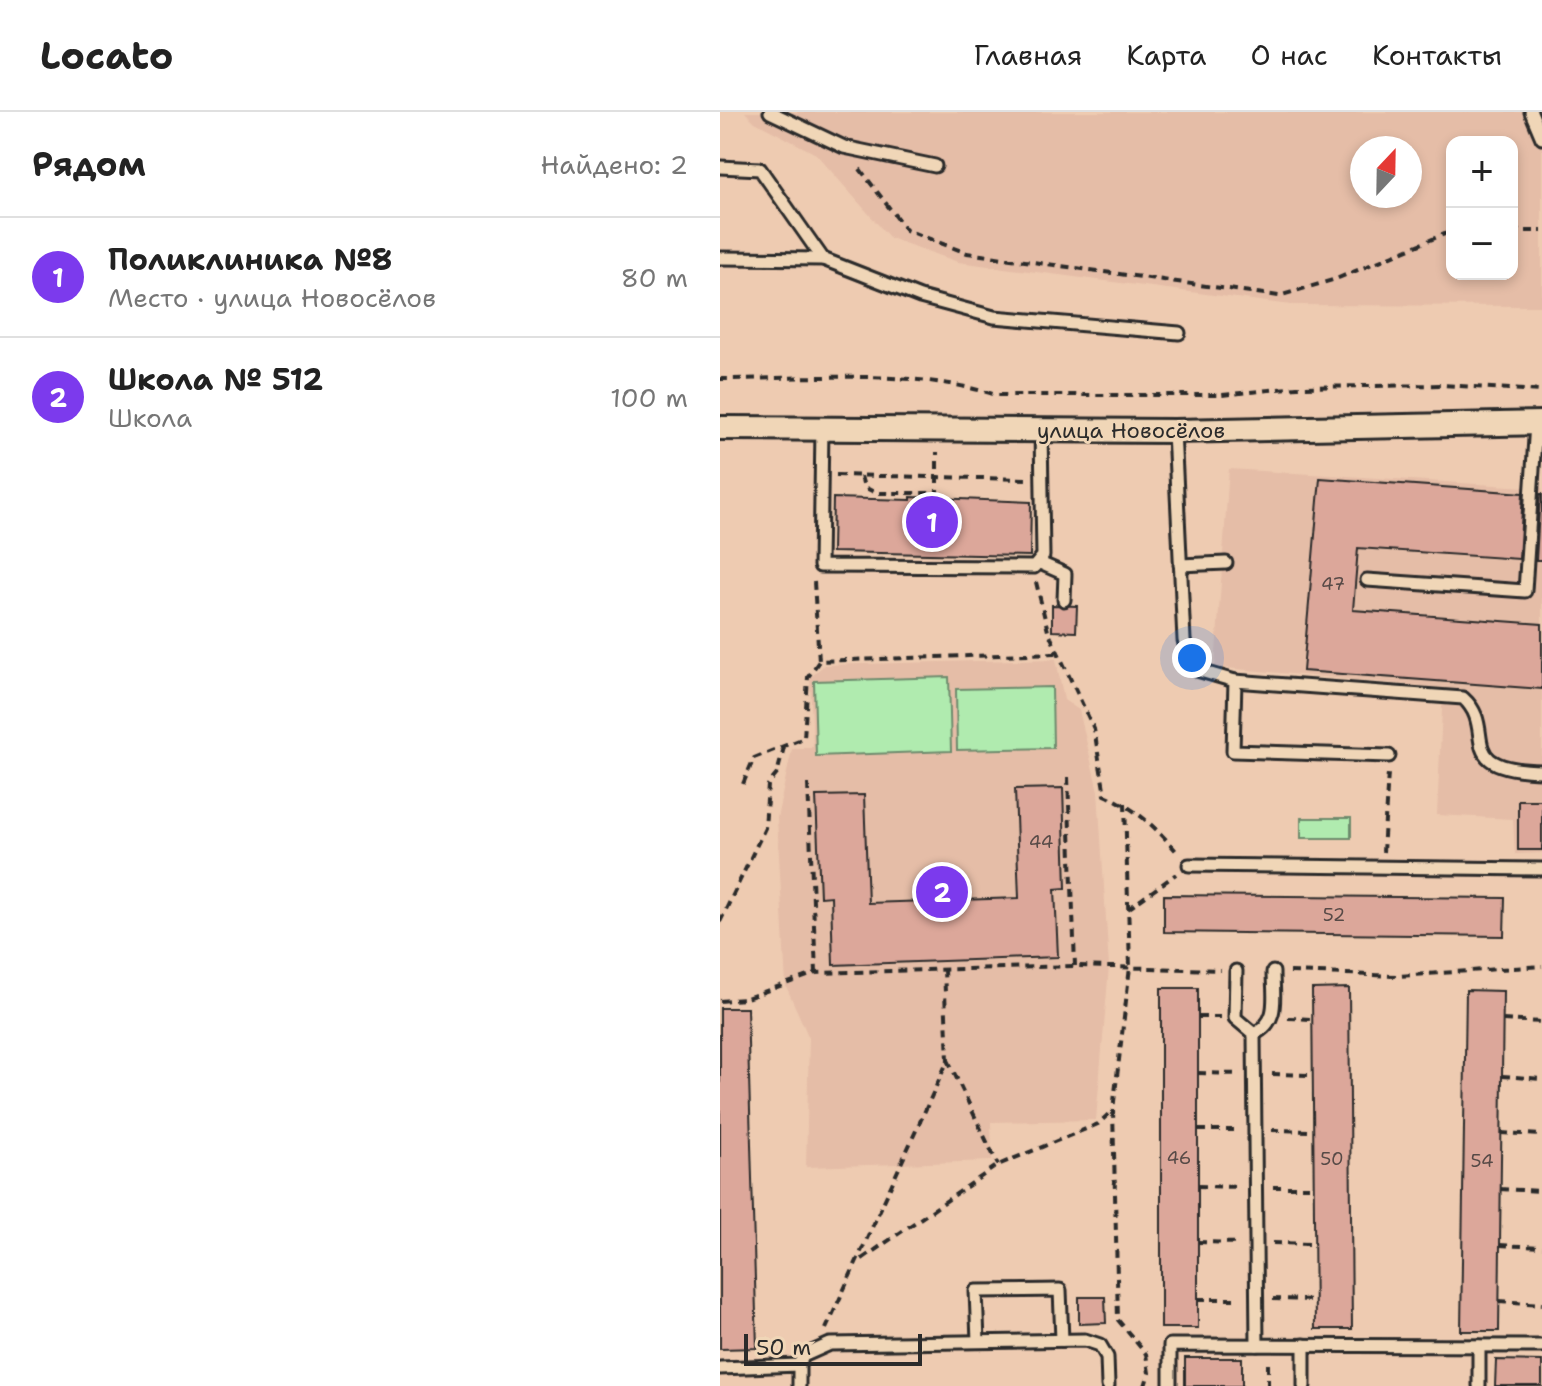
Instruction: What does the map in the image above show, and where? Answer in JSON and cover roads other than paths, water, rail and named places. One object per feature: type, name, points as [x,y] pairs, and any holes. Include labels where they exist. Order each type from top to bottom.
[{"type":"street","name":"улица Новосёлов","points":[[720,428],[1174,431],[1539,423]]},
{"type":"lane","points":[[770,112],[844,147],[935,166]]},
{"type":"lane","points":[[1531,112],[1542,138]]},
{"type":"lane","points":[[720,167],[760,169],[823,259]]},
{"type":"lane","points":[[720,258],[823,259],[920,297],[994,317],[1179,333]]},
{"type":"lane","points":[[1367,580],[1525,591],[1539,423]]},
{"type":"lane","points":[[822,428],[820,566],[1037,565],[1065,574],[1064,600]]},
{"type":"lane","points":[[1037,565],[1042,479],[1041,431]]},
{"type":"lane","points":[[1174,431],[1188,657],[1197,670],[1235,681],[1463,698],[1471,705],[1479,745],[1488,759],[1504,768],[1542,771]]},
{"type":"lane","points":[[1180,565],[1226,563]]},
{"type":"lane","points":[[1235,681],[1233,751],[1389,756]]},
{"type":"lane","points":[[1189,865],[1542,869]]},
{"type":"lane","points":[[1236,971],[1235,1018],[1254,1034],[1262,1344]]},
{"type":"lane","points":[[1254,1034],[1268,1027],[1273,1018],[1273,972]]},
{"type":"lane","points":[[978,1341],[976,1291],[1060,1290],[1062,1340]]},
{"type":"lane","points":[[799,1386],[799,1365],[803,1356],[817,1347],[830,1344],[1085,1340],[1100,1345],[1107,1357],[1108,1386]]},
{"type":"lane","points":[[1170,1386],[1170,1345],[1542,1346]]},
{"type":"lane","points":[[1304,1345],[1304,1386]]},
{"type":"lane","points":[[1479,1346],[1479,1386]]},
{"type":"lane","points":[[720,1368],[799,1365]]},
{"type":"place","name":"Поликлиника №8","points":[[932,522]]},
{"type":"place","name":"Школа № 512","points":[[942,892]]}]
